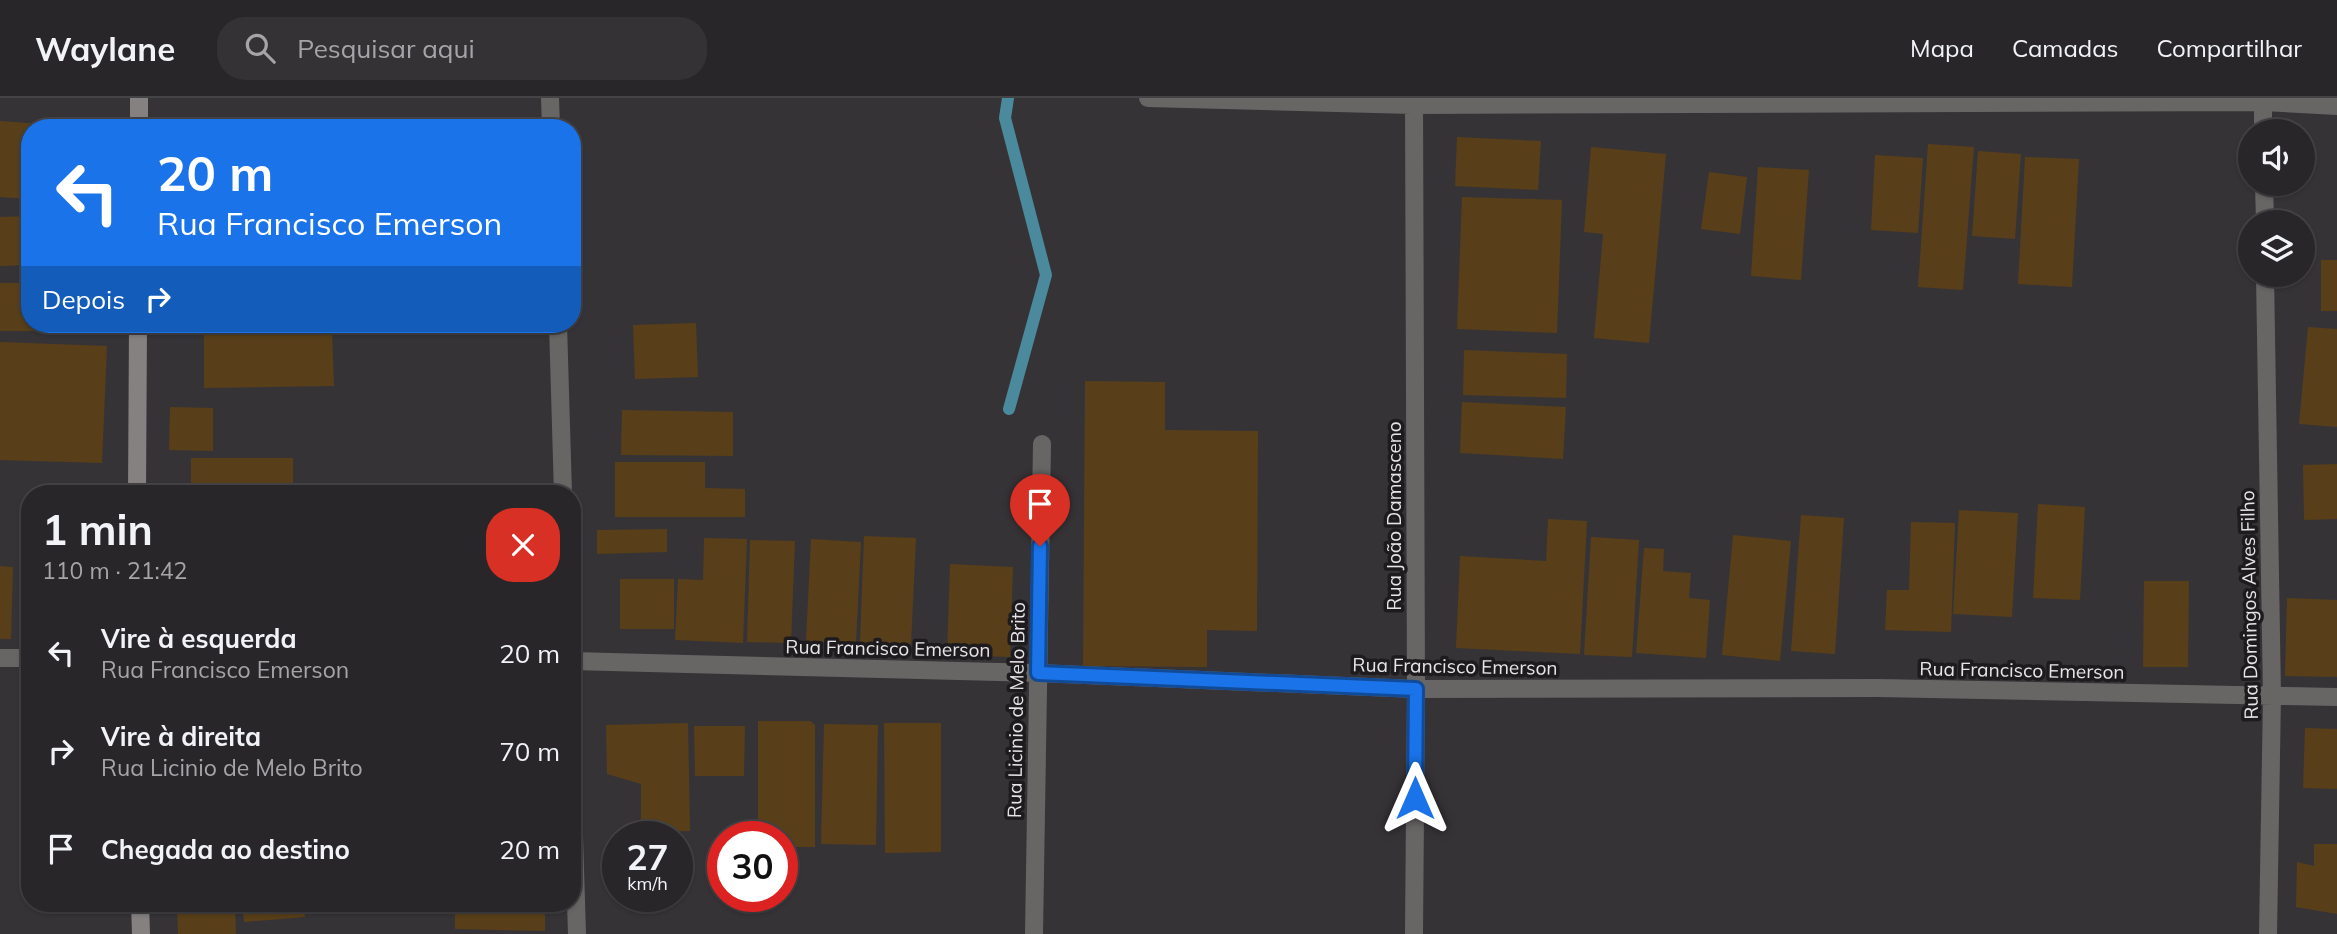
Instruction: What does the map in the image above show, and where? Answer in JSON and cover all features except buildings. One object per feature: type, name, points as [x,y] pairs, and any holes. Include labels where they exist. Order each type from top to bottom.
[{"type":"main road","points":[[139,98],[139,119]]},
{"type":"main road","points":[[137,485],[138,333]]},
{"type":"main road","points":[[140,912],[141,934]]},
{"type":"street","points":[[550,98],[551,119]]},
{"type":"street","points":[[1148,98],[1413,101],[2263,100],[2337,106]]},
{"type":"street","points":[[2263,100],[2263,119]]},
{"type":"street","name":"Rua João Damasceno","points":[[1413,101],[1416,689],[1414,934]]},
{"type":"street","name":"Rua Domingos Alves Filho","points":[[2265,287],[2272,696],[2268,934]]},
{"type":"street","points":[[558,333],[564,485]]},
{"type":"street","name":"Rua Licinio de Melo Brito","points":[[1034,934],[1042,444]]},
{"type":"street","points":[[0,657],[21,658]]},
{"type":"street","name":"Rua Francisco Emerson","points":[[581,661],[1038,673],[1416,689],[1878,688],[2337,697]]},
{"type":"street","points":[[576,912],[577,934]]},
{"type":"waterway","points":[[1008,98],[1005,118],[1046,275],[1009,409]]},
{"type":"route","points":[[1040,546],[1038,673],[1416,689],[1415,798]]}]
